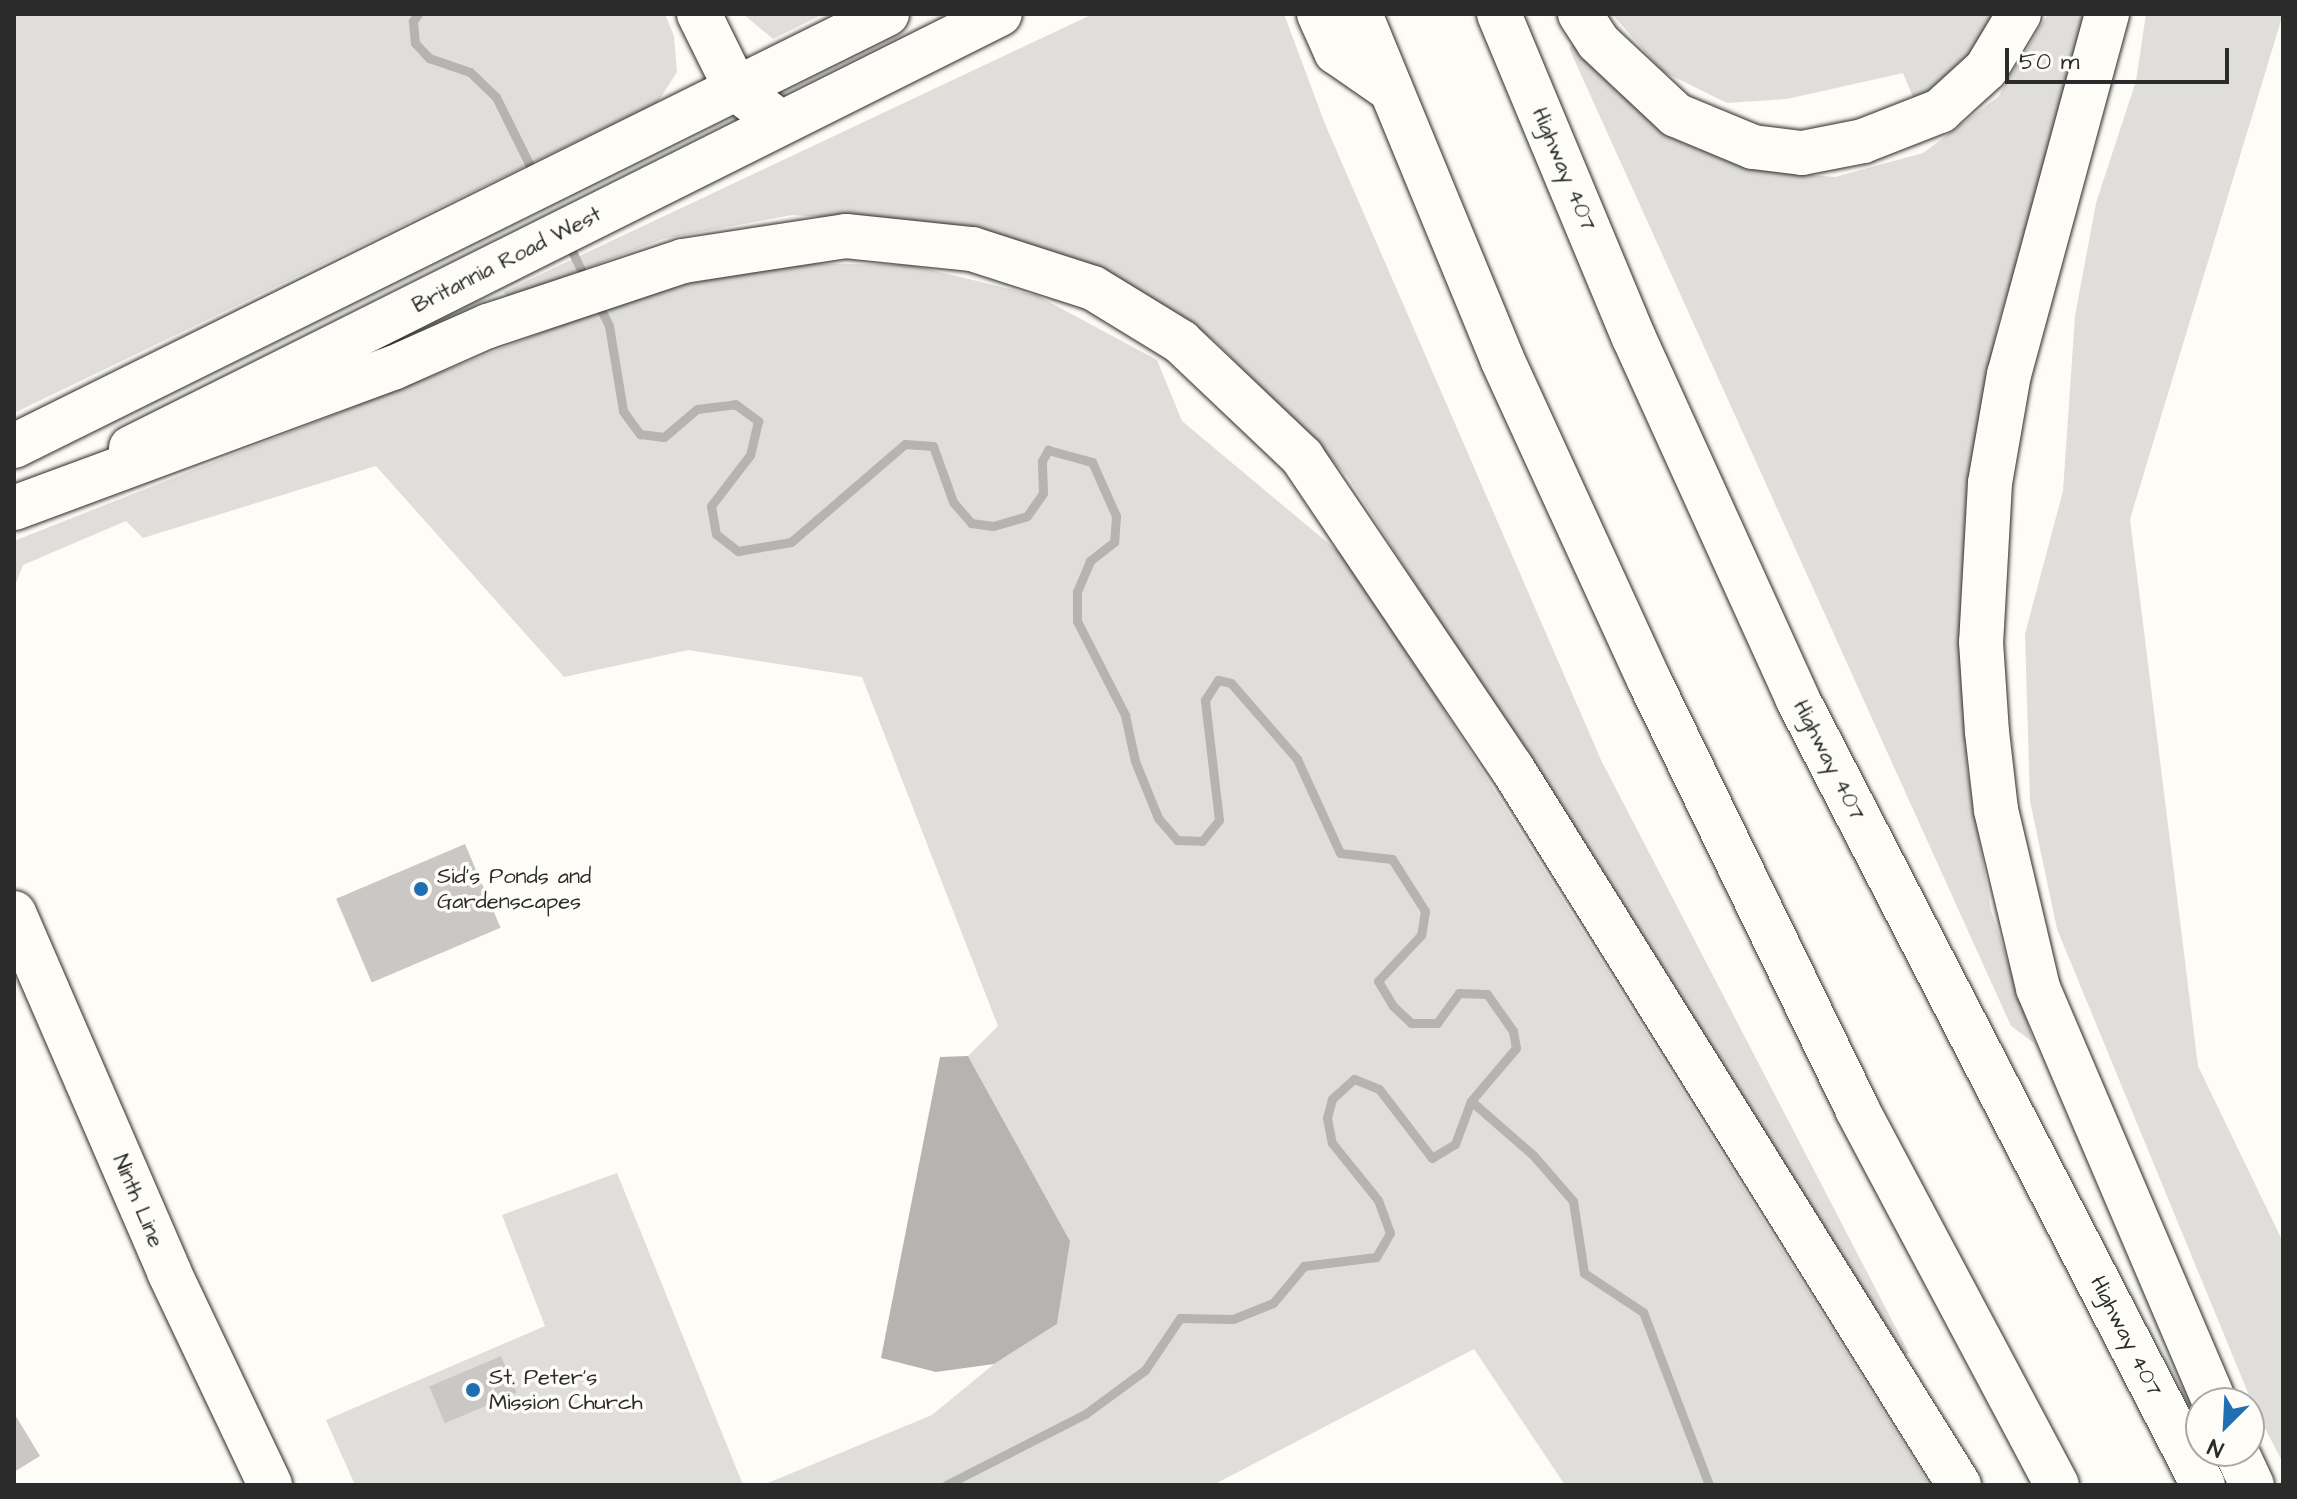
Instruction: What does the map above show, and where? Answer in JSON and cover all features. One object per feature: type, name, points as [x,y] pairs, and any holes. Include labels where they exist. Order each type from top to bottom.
[{"type":"main road","points":[[699,14],[736,89],[781,123]]},
{"type":"main road","points":[[14,446],[887,14]]},
{"type":"main road","name":"Britannia Road West","points":[[14,507],[1000,14]]},
{"type":"main road","points":[[1319,14],[1336,52],[1391,90]]},
{"type":"main road","points":[[1360,14],[1502,359],[1649,680],[1857,1109],[2057,1485]]},
{"type":"main road","name":"Highway 407","points":[[1499,14],[1634,338],[1797,698],[2203,1485]]},
{"type":"main road","points":[[1580,14],[1598,42],[1676,115],[1753,147],[1802,153],[1863,141],[1940,111],[1986,69],[2019,14]]},
{"type":"main road","points":[[2107,14],[2006,390],[1984,555],[1981,642],[1986,717],[1996,810],[2038,988],[2208,1387]]},
{"type":"main road","points":[[14,507],[393,368],[488,326],[683,261],[846,236],[972,249],[1093,288],[1181,342],[1272,425],[1302,457],[1512,768],[1959,1485]]},
{"type":"main road","name":"Ninth Line","points":[[14,913],[169,1272],[270,1485]]},
{"type":"shaded area","points":[[14,14],[665,14],[674,36],[677,72],[658,102],[14,413]]},
{"type":"shaded area","points":[[743,14],[823,14],[773,39]]},
{"type":"shaded area","points":[[1093,14],[1284,14],[1325,124],[1601,760],[1909,1353],[1900,1357],[1348,477],[1215,341],[1104,273],[951,225],[792,215],[663,239],[509,298],[503,292]]},
{"type":"shaded area","points":[[1612,14],[1999,14],[1958,70],[1915,102],[1903,73],[1787,99],[1727,103],[1662,71]]},
{"type":"shaded area","points":[[2048,14],[2089,14],[2061,130],[1998,323],[1967,486],[1960,633],[1967,768],[1991,910],[2034,1043],[2011,1026],[1569,48],[1575,43],[1613,88],[1676,140],[1749,169],[1835,177],[1923,153],[1998,97]]},
{"type":"shaded area","points":[[2146,14],[2283,14],[2130,519],[2198,1066],[2283,1242],[2283,1463],[2265,1428],[2265,1387],[2246,1387],[2057,929],[2030,801],[2025,634],[2063,491],[2075,316],[2096,203],[2136,81]]},
{"type":"shaded area","points":[[789,263],[911,265],[1038,296],[1157,360],[1182,421],[1352,563],[1929,1485],[1565,1485],[1474,1349],[1213,1485],[763,1485],[932,1415],[994,1364],[1057,1324],[1068,1237],[968,1056],[998,1026],[862,677],[688,650],[564,677],[376,466],[143,538],[126,521],[23,565],[14,588],[14,541],[558,326],[664,289]]},
{"type":"shaded area","points":[[968,1056],[1070,1241],[1057,1324],[994,1364],[936,1372],[881,1358],[940,1057]]},
{"type":"shaded area","points":[[617,1173],[743,1485],[355,1485],[326,1420],[545,1326],[502,1215]]},
{"type":"building","points":[[465,844],[501,928],[372,982],[336,899]]},
{"type":"building","name":"St. Peter’s Mission Church","points":[[501,1356],[517,1393],[445,1423],[429,1386]]},
{"type":"building","points":[[14,1413],[40,1456],[14,1472]]},
{"type":"waterway","points":[[418,14],[413,21],[415,43],[429,58],[470,72],[496,97],[534,174]]},
{"type":"waterway","points":[[567,241],[587,282]]},
{"type":"waterway","points":[[597,302],[609,326],[623,411],[640,434],[664,437],[697,409],[735,404],[758,421],[750,455],[711,506],[716,534],[738,551],[791,542],[905,444],[933,446],[953,502],[971,523],[993,526],[1027,516],[1043,493],[1042,461],[1048,450],[1092,462],[1116,516],[1114,542],[1090,561],[1077,592],[1077,621],[1125,715],[1135,761],[1158,818],[1177,840],[1202,841],[1219,820],[1205,700],[1218,680],[1231,683],[1297,759],[1340,853],[1392,859],[1425,911],[1421,935],[1378,981],[1393,1006],[1411,1023],[1437,1023],[1459,993],[1487,994],[1513,1031],[1516,1048],[1471,1101],[1455,1144],[1432,1158],[1379,1089],[1354,1079],[1332,1099],[1327,1118],[1332,1143],[1378,1200],[1390,1233],[1376,1257],[1304,1266],[1273,1303],[1233,1319],[1180,1318],[1145,1370],[1085,1414],[946,1485]]},
{"type":"waterway","points":[[1471,1101],[1533,1155],[1573,1201],[1584,1273],[1643,1312],[1709,1485]]},
{"type":"place","name":"Sid's Ponds and Gardenscapes","points":[[421,889]]},
{"type":"place","name":"St. Peter’s Mission Church","points":[[473,1390]]}]
